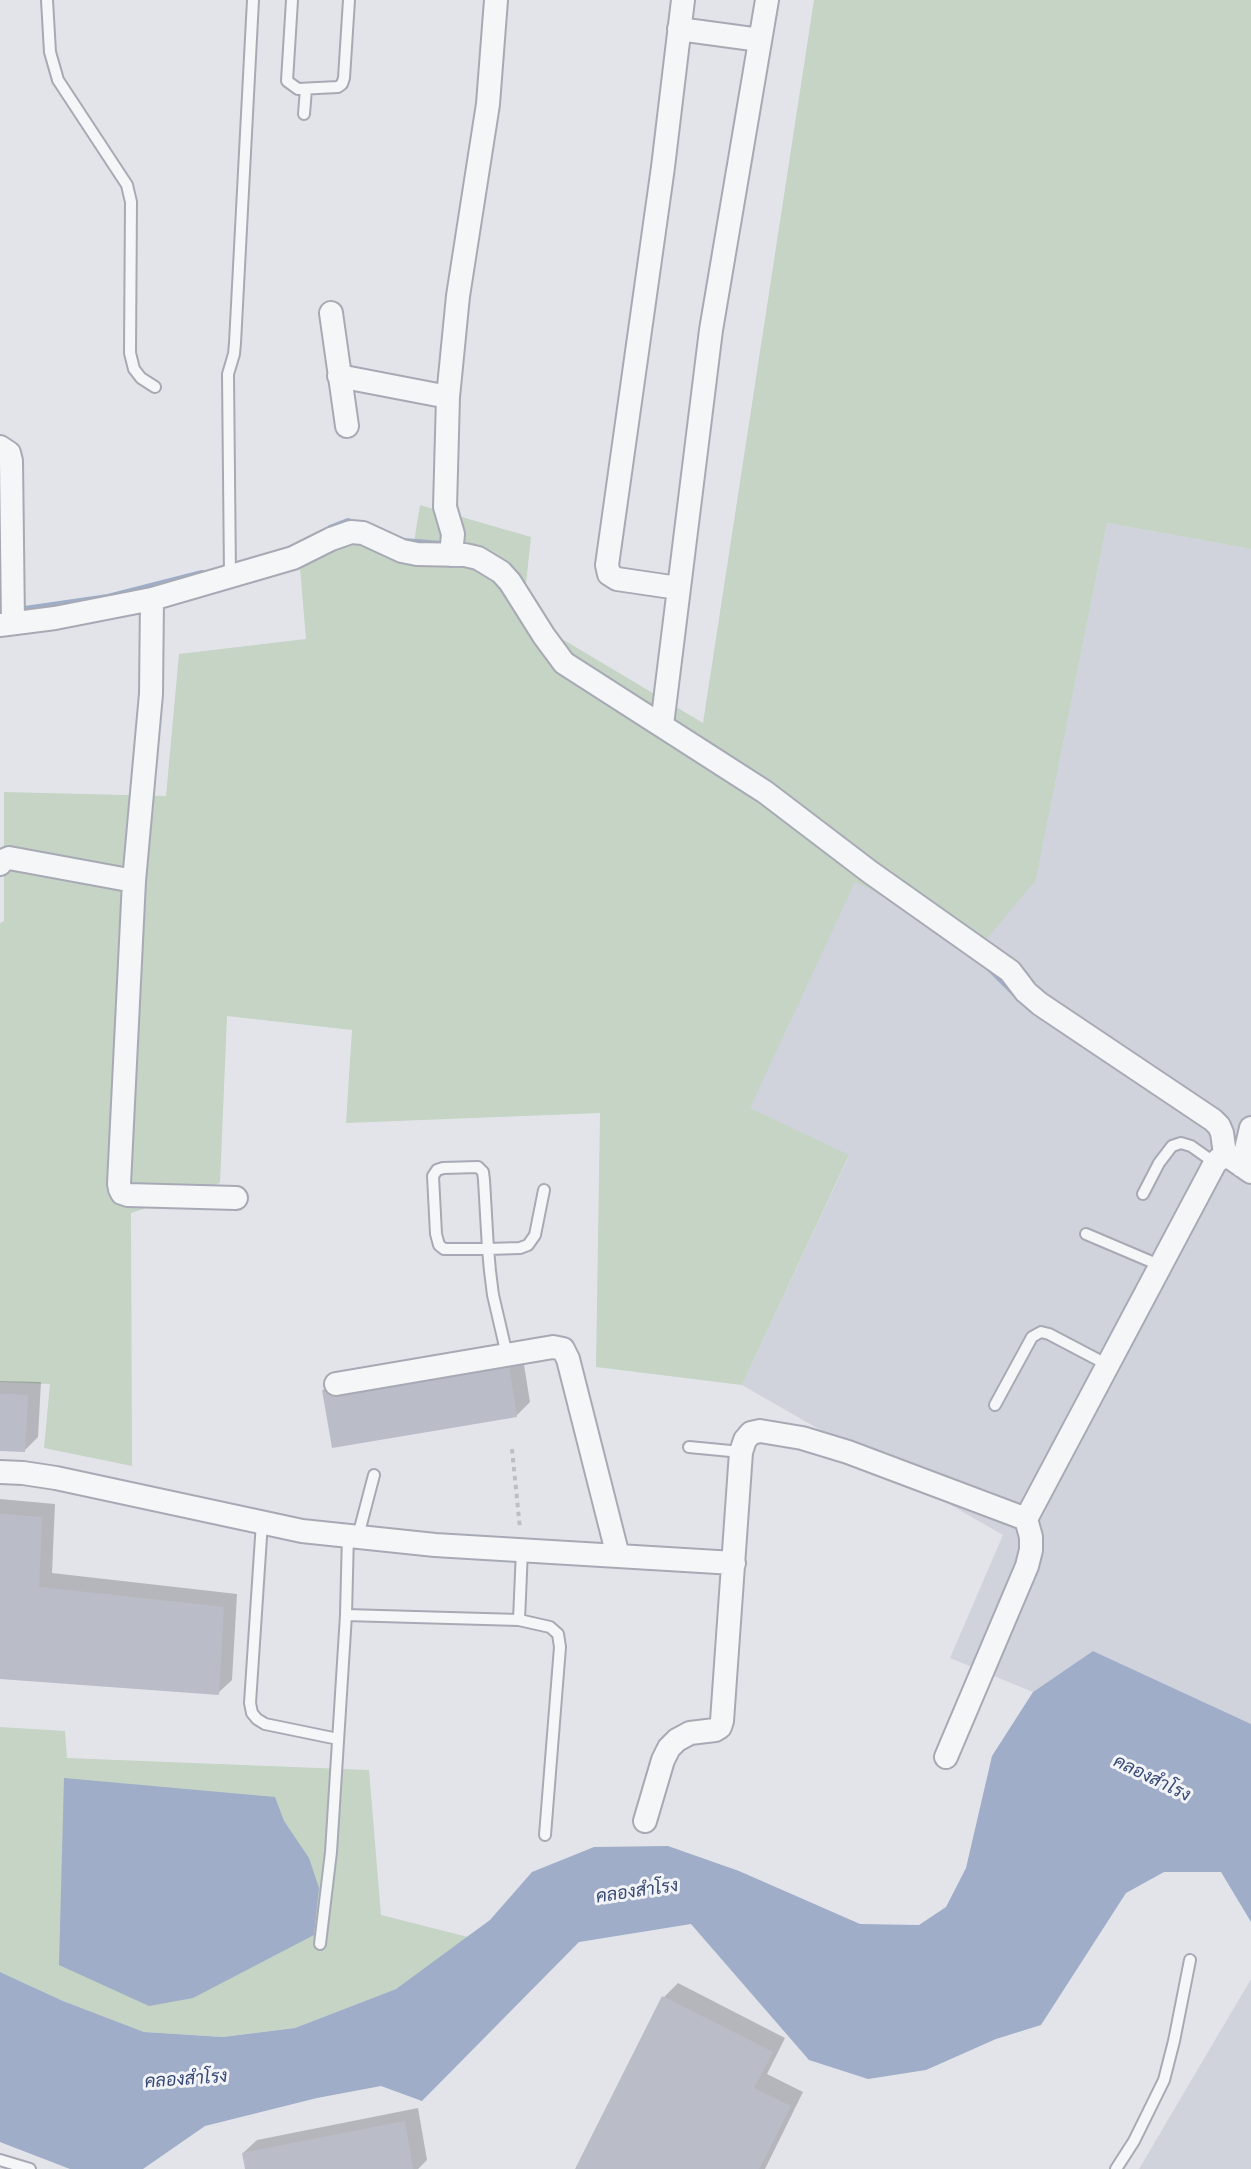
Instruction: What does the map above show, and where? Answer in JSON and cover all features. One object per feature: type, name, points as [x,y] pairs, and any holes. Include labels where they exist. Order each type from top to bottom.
[{"type":"street","points":[[452,547],[445,507],[448,397],[464,250],[488,104],[496,0]]},
{"type":"street","points":[[678,588],[617,579],[609,574],[607,565],[663,167],[682,0]]},
{"type":"street","points":[[663,715],[711,330],[767,0]]},
{"type":"street","points":[[679,29],[760,40]]},
{"type":"street","points":[[331,313],[347,426]]},
{"type":"street","points":[[339,376],[448,397]]},
{"type":"street","points":[[0,447],[9,453],[11,461],[9,618],[55,618],[152,599],[229,568],[293,558],[351,532],[363,533],[402,551],[417,554],[452,547],[501,572],[564,663],[663,715],[870,872],[1010,971],[1026,992],[1040,1004],[1213,1120],[1219,1126],[1233,1164]]},
{"type":"street","points":[[152,599],[151,694],[134,881],[118,1184],[122,1193],[128,1195],[236,1198]]},
{"type":"street","points":[[0,864],[9,858],[134,881]]},
{"type":"street","points":[[946,1757],[1028,1566],[1031,1537],[1026,1519],[1159,1265],[1233,1164],[1251,1128]]},
{"type":"street","points":[[336,1384],[553,1347],[563,1349],[568,1359],[618,1557]]},
{"type":"street","points":[[645,1821],[663,1760],[669,1748],[677,1740],[690,1733],[715,1730],[720,1727],[722,1721],[741,1452],[745,1440],[751,1433],[760,1431],[802,1438],[848,1452],[1026,1519]]},
{"type":"street","points":[[0,1472],[56,1478],[302,1531],[435,1545],[734,1563]]},
{"type":"lane","points":[[47,0],[50,52],[58,80],[127,185],[131,202],[130,353],[134,369],[141,378],[155,387]]},
{"type":"lane","points":[[229,568],[228,374],[234,354],[253,0]]},
{"type":"lane","points":[[292,0],[287,81],[298,89],[338,87],[342,84],[349,0]]},
{"type":"lane","points":[[304,114],[306,88]]},
{"type":"lane","points":[[1143,1194],[1159,1163],[1172,1146],[1181,1143],[1233,1164]]},
{"type":"lane","points":[[507,1355],[493,1295],[488,1249],[483,1172],[478,1167],[443,1168],[437,1170],[433,1176],[436,1234],[439,1245],[444,1249],[488,1249],[519,1248],[528,1245],[535,1235],[544,1190]]},
{"type":"lane","points":[[1086,1234],[1159,1265]]},
{"type":"lane","points":[[995,1405],[1020,1355],[1032,1337],[1041,1332],[1107,1365]]},
{"type":"lane","points":[[690,1447],[741,1452]]},
{"type":"lane","points":[[320,1944],[331,1852],[353,1535],[374,1475]]},
{"type":"lane","points":[[262,1522],[250,1703],[252,1713],[265,1724],[338,1738]]},
{"type":"lane","points":[[519,1620],[522,1550]]},
{"type":"lane","points":[[346,1615],[519,1620],[550,1627],[558,1634],[560,1647],[545,1834]]},
{"type":"lane","points":[[1116,2169],[1134,2141],[1164,2080],[1190,1960]]},
{"type":"lane","points":[[0,2160],[30,2169]]},
{"type":"path","points":[[512,1449],[522,1550]]},
{"type":"shaded area","points":[[1107,523],[1251,549],[1251,1724],[1093,1651],[1033,1692],[950,1658],[1003,1535],[742,1385],[849,1156],[749,1108],[855,881],[1036,880]]},
{"type":"shaded area","points":[[1251,1979],[1251,2169],[1139,2169]]},
{"type":"green space","points":[[814,0],[1251,0],[1251,549],[1107,523],[1036,880],[983,943],[855,882],[750,1108],[849,1155],[742,1385],[596,1367],[600,1113],[346,1123],[352,1030],[227,1016],[220,1183],[131,1213],[132,1466],[44,1448],[50,1384],[0,1382],[0,923],[4,921],[4,792],[166,796],[179,654],[306,639],[298,544],[353,542],[412,555],[420,505],[531,537],[525,593],[552,633],[703,723]]},
{"type":"green space","points":[[0,1727],[65,1731],[67,1758],[369,1770],[381,1915],[468,1937],[396,1989],[295,2028],[223,2037],[144,2032],[63,2001],[0,1972]]},
{"type":"water","name":"คลองสำโรง","points":[[1093,1651],[1251,1724],[1251,1922],[1221,1872],[1164,1872],[1126,1893],[1041,2025],[996,2039],[926,2070],[868,2079],[809,2060],[691,1924],[579,1942],[422,2101],[381,2086],[317,2098],[205,2126],[143,2169],[70,2169],[0,2142],[0,1972],[63,2001],[144,2032],[223,2037],[295,2028],[396,1989],[490,1920],[532,1872],[594,1847],[668,1846],[739,1871],[860,1924],[919,1925],[946,1907],[966,1868],[992,1756],[1033,1692]]},
{"type":"water","points":[[64,1778],[275,1797],[284,1821],[309,1858],[319,1888],[314,1935],[193,1998],[149,2006],[59,1965]]},
{"type":"building","points":[[508,1359],[517,1417],[332,1448],[322,1390]]},
{"type":"building","points":[[0,1394],[28,1395],[25,1452],[0,1451]]},
{"type":"building","points":[[0,1514],[42,1517],[39,1587],[224,1607],[219,1695],[0,1679]]},
{"type":"building","points":[[662,1996],[773,2052],[754,2088],[791,2106],[759,2169],[575,2169]]},
{"type":"building","points":[[405,2121],[413,2169],[245,2169],[242,2153]]},
{"type":"waterway","points":[[330,528],[348,521],[356,525]]},
{"type":"waterway","points":[[404,541],[441,544]]},
{"type":"waterway","points":[[18,610],[108,597],[202,573]]},
{"type":"waterway","points":[[989,968],[1020,999]]}]
